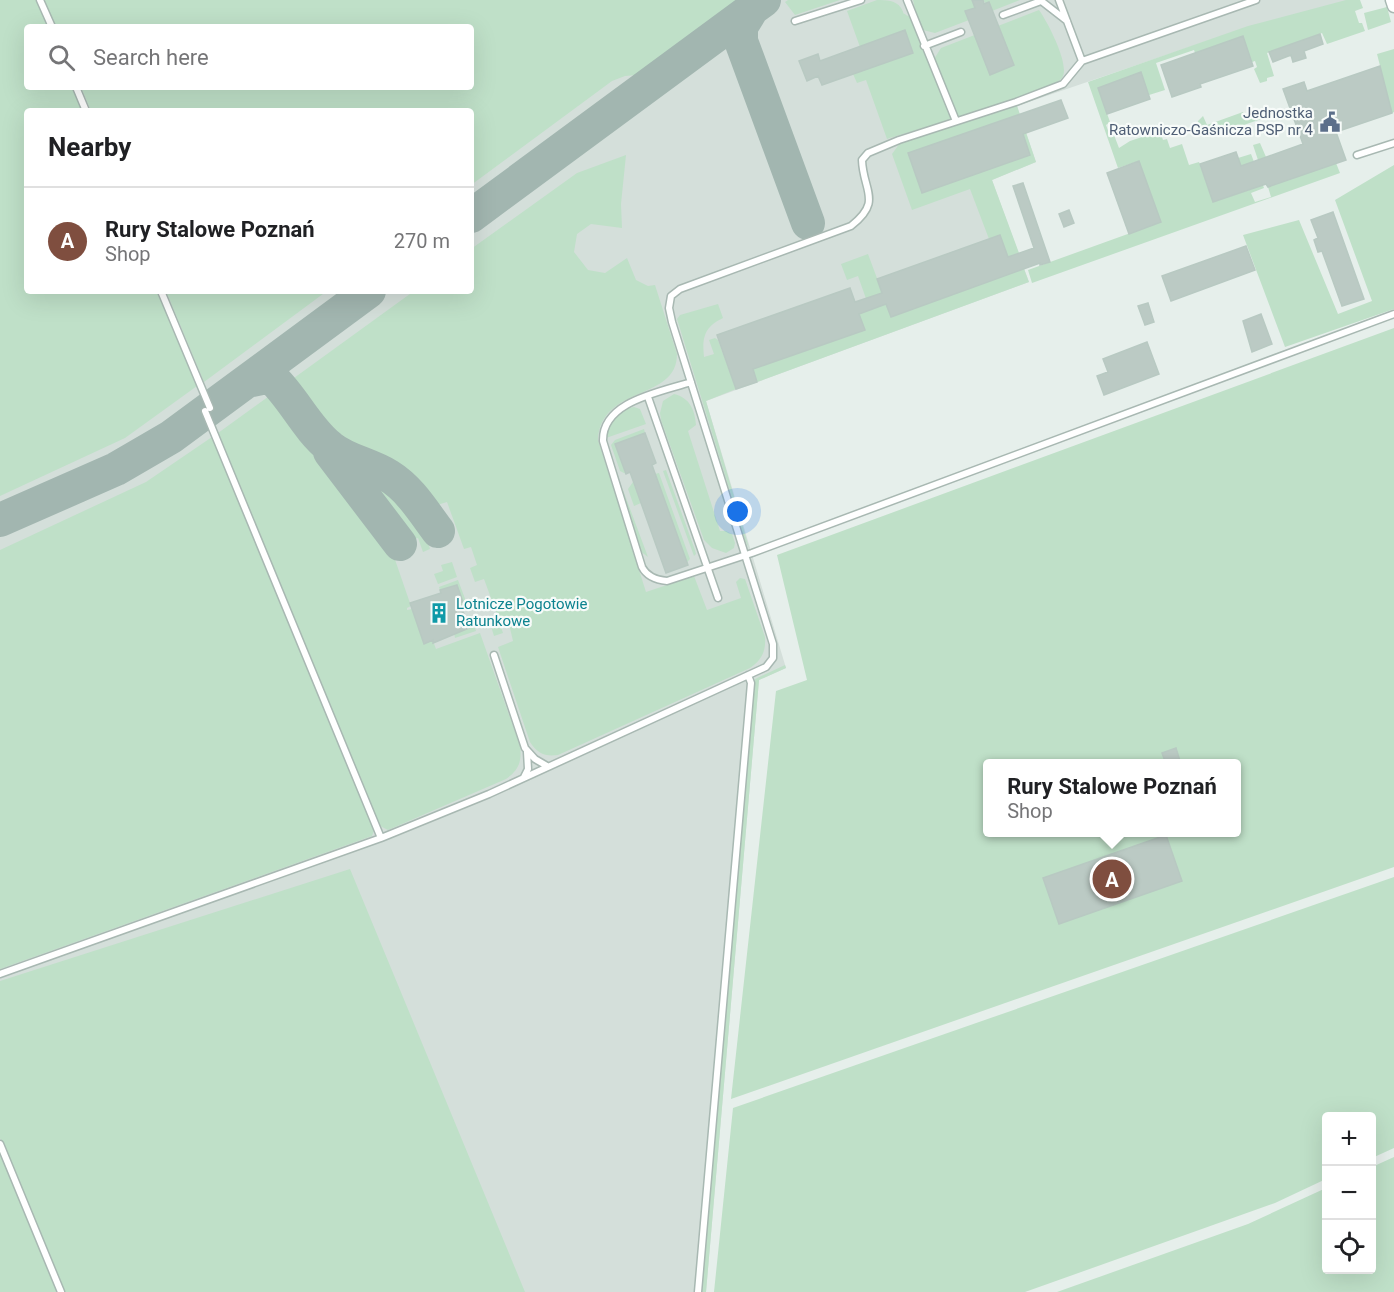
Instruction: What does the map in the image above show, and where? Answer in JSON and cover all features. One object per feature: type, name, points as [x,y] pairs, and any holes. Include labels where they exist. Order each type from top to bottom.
[{"type":"street","points":[[1392,0],[1394,6]]},
{"type":"lane","points":[[40,0],[51,24]]},
{"type":"lane","points":[[795,21],[861,0]]},
{"type":"lane","points":[[907,0],[956,121]]},
{"type":"lane","points":[[1003,15],[1040,0],[1067,21]]},
{"type":"lane","points":[[1059,0],[1082,61]]},
{"type":"lane","points":[[0,974],[381,838],[469,802],[770,663],[774,651],[670,314],[670,301],[675,292],[851,226],[865,212],[869,200],[869,188],[862,169],[864,156],[898,140],[1016,102],[1063,84],[1082,61],[1256,0]]},
{"type":"lane","points":[[924,46],[961,32]]},
{"type":"lane","points":[[77,90],[85,108]]},
{"type":"lane","points":[[1357,155],[1394,142]]},
{"type":"lane","points":[[162,294],[381,838]]},
{"type":"lane","points":[[691,382],[626,405],[607,422],[603,434],[603,441],[642,567],[651,577],[667,581],[745,555],[1394,314]]},
{"type":"lane","points":[[648,397],[718,598]]},
{"type":"lane","points":[[494,655],[529,761],[528,769],[523,777]]},
{"type":"lane","points":[[698,1292],[751,682],[748,675]]},
{"type":"lane","points":[[525,748],[535,759],[547,766]]},
{"type":"lane","points":[[0,1144],[61,1292]]},
{"type":"shaded area","points":[[0,0],[1354,0],[1248,27],[1017,106],[1036,162],[992,180],[1029,282],[706,401],[786,668],[759,680],[706,1292],[0,1292]]},
{"type":"green space","points":[[0,0],[37,0],[48,24],[24,24],[24,90],[74,90],[82,108],[24,108],[24,294],[159,294],[197,386],[125,438],[0,496]]},
{"type":"green space","points":[[44,0],[739,0],[637,75],[625,76],[612,81],[474,183],[474,108],[90,108],[82,90],[474,90],[474,24],[54,24]]},
{"type":"green space","points":[[788,0],[840,0],[795,15],[785,2]]},
{"type":"green space","points":[[877,0],[896,3],[908,16],[916,13],[913,0],[972,0],[975,8],[965,11],[969,20],[935,33],[923,30],[934,59],[941,48],[1039,10],[1061,54],[1064,72],[1062,78],[1010,100],[887,139],[866,80],[857,83],[853,74],[913,52],[905,31],[860,47],[847,11]]},
{"type":"green space","points":[[983,0],[1020,0],[992,11]]},
{"type":"green space","points":[[1346,0],[1360,0],[1363,8],[1355,11],[1365,31],[1327,44],[1322,33],[1267,53],[1274,76],[1267,78],[1267,81],[1260,83],[1254,69],[1257,67],[1255,61],[1252,62],[1243,37],[1156,63],[1165,90],[1149,95],[1141,73],[1098,88],[1110,122],[1106,125],[1110,136],[1114,135],[1119,148],[1130,141],[1160,131],[1163,140],[1167,139],[1170,148],[1182,144],[1189,165],[1199,162],[1213,202],[1249,190],[1238,158],[1251,154],[1264,188],[1251,193],[1255,202],[1271,197],[1268,187],[1336,163],[1340,173],[1032,283],[1028,270],[1161,222],[1139,161],[1118,168],[1088,82],[1248,26]]},
{"type":"green space","points":[[1387,7],[1391,22],[1368,30],[1364,13]]},
{"type":"green space","points":[[1394,49],[1394,112],[1392,113],[1377,54]]},
{"type":"green space","points":[[1017,106],[1036,162],[992,180],[1019,253],[1008,257],[1000,236],[989,239],[970,189],[912,210],[892,154],[900,143]]},
{"type":"green space","points":[[1265,109],[1267,117],[1212,136],[1209,128],[1200,131],[1197,128],[1198,121],[1203,116],[1207,125],[1243,112],[1245,116]]},
{"type":"green space","points":[[1260,143],[1266,157],[1258,160],[1253,145]]},
{"type":"green space","points":[[626,155],[621,204],[622,228],[591,224],[577,234],[574,252],[588,270],[605,273],[627,258],[636,280],[648,286],[655,285],[677,354],[674,369],[665,380],[624,401],[612,410],[602,422],[598,440],[646,592],[694,576],[707,610],[741,598],[736,582],[740,578],[745,579],[765,637],[764,651],[758,662],[750,668],[558,755],[542,753],[530,742],[498,647],[513,641],[509,624],[501,627],[503,633],[494,636],[490,623],[499,620],[484,579],[475,582],[470,568],[477,565],[471,547],[464,549],[447,502],[437,505],[444,529],[426,535],[430,549],[423,552],[418,538],[391,548],[411,606],[407,610],[412,609],[425,643],[433,641],[436,649],[480,633],[520,746],[520,761],[517,769],[506,779],[388,830],[380,826],[218,433],[410,294],[474,294],[474,247],[577,173]]},
{"type":"green space","points":[[1394,165],[1394,309],[1285,347],[1243,235],[1299,220],[1338,314],[1372,301],[1335,200]]},
{"type":"green space","points":[[868,254],[891,316],[1024,269],[1029,282],[757,382],[753,369],[865,330],[859,314],[870,310],[858,276],[847,280],[841,264]]},
{"type":"green space","points":[[167,294],[323,294],[204,382]]},
{"type":"green space","points":[[718,304],[723,318],[708,329],[703,344],[704,357],[714,354],[709,340],[715,338],[718,340],[736,389],[706,401],[749,548],[677,319],[680,315]]},
{"type":"green space","points":[[1394,328],[1394,867],[731,1099],[776,691],[807,680],[777,555]]},
{"type":"green space","points":[[674,394],[684,398],[691,405],[694,414],[696,425],[688,431],[720,531],[732,534],[735,543],[734,548],[726,553],[712,548],[704,540],[661,420],[663,401]]},
{"type":"green space","points":[[634,407],[640,409],[646,424],[606,438],[614,418]]},
{"type":"green space","points":[[644,429],[645,433],[615,444],[626,474],[620,471],[611,445],[615,440]]},
{"type":"green space","points":[[212,437],[375,828],[372,836],[0,969],[0,550],[146,482]]},
{"type":"green space","points":[[666,470],[695,550],[694,556],[663,471]]},
{"type":"green space","points":[[659,473],[690,559],[687,562],[655,474]]},
{"type":"green space","points":[[633,482],[641,503],[634,506],[628,489]]},
{"type":"green space","points":[[623,490],[648,557],[640,551],[623,497]]},
{"type":"green space","points":[[452,562],[457,577],[438,584],[434,574],[443,571],[441,565]]},
{"type":"green space","points":[[458,580],[467,604],[461,606],[460,603],[463,602],[457,585],[440,590],[439,587]]},
{"type":"green space","points":[[470,615],[476,631],[455,638],[454,633],[469,628],[465,617]]},
{"type":"green space","points":[[785,665],[786,668],[759,680],[706,1292],[701,1292],[755,679]]},
{"type":"green space","points":[[350,869],[525,1292],[64,1292],[0,1138],[0,981]]},
{"type":"green space","points":[[1394,877],[1394,1148],[1376,1156],[1376,1112],[1322,1112],[1322,1181],[1275,1203],[1025,1292],[714,1292],[733,1108]]},
{"type":"green space","points":[[0,1153],[57,1292],[0,1292]]},
{"type":"green space","points":[[1394,1157],[1394,1292],[1057,1292],[1248,1224],[1322,1190],[1322,1274],[1376,1274],[1376,1165]]},
{"type":"building","points":[[972,0],[983,0],[984,4],[989,2],[1014,65],[990,75],[965,11],[975,8]]},
{"type":"building","points":[[905,30],[913,53],[822,85],[818,76],[807,81],[799,61],[818,54],[820,61]]},
{"type":"building","points":[[1320,34],[1323,44],[1304,51],[1306,58],[1293,62],[1291,55],[1273,62],[1269,52]]},
{"type":"building","points":[[1243,36],[1253,66],[1200,84],[1201,87],[1172,97],[1161,65]]},
{"type":"building","name":"Jednostka Ratowniczo-Gaśnicza PSP nr 4","points":[[1380,66],[1392,113],[1336,132],[1346,160],[1268,187],[1266,184],[1213,202],[1200,164],[1236,152],[1241,166],[1303,144],[1283,89],[1304,82],[1307,91]]},
{"type":"building","points":[[1141,72],[1150,99],[1107,114],[1098,88]]},
{"type":"building","points":[[1061,100],[1068,118],[1023,134],[1030,155],[922,193],[908,153]]},
{"type":"building","points":[[1139,161],[1161,222],[1129,234],[1107,173]]},
{"type":"building","points":[[1023,183],[1050,262],[1040,265],[1040,263],[891,317],[886,304],[859,314],[865,330],[753,369],[757,382],[736,389],[717,335],[850,288],[855,302],[882,293],[877,279],[1000,235],[1008,257],[1034,248],[1013,186]]},
{"type":"building","points":[[1069,210],[1074,223],[1064,227],[1059,214]]},
{"type":"building","points":[[1333,212],[1364,299],[1342,306],[1322,251],[1318,252],[1314,240],[1318,238],[1311,220]]},
{"type":"building","points":[[1246,246],[1255,270],[1171,301],[1162,276]]},
{"type":"building","points":[[1148,303],[1154,322],[1145,325],[1138,306]]},
{"type":"building","points":[[1261,314],[1272,344],[1252,352],[1243,321]]},
{"type":"building","points":[[1147,342],[1159,374],[1104,395],[1097,376],[1108,372],[1103,359]]},
{"type":"building","points":[[645,433],[656,463],[652,465],[688,565],[666,573],[630,472],[626,474],[615,444]]},
{"type":"building","name":"Lotnicze Pogotowie Ratunkowe","points":[[457,585],[463,602],[460,603],[469,628],[433,643],[433,640],[424,644],[410,603]]},
{"type":"building","points":[[1176,748],[1179,759],[1164,759],[1162,753]]},
{"type":"building","points":[[1160,837],[1167,837],[1182,881],[1059,924],[1043,878]]},
{"type":"taxiway","points":[[474,214],[764,0]]},
{"type":"taxiway","points":[[752,9],[741,27],[741,41],[808,223]]},
{"type":"taxiway","points":[[0,520],[116,469],[171,437],[365,294]]},
{"type":"taxiway","points":[[247,381],[266,377],[273,379],[322,440],[344,456],[397,481],[416,501],[438,531]]},
{"type":"taxiway","points":[[330,452],[400,544]]},
{"type":"place","name":"Jednostka Ratowniczo-Gaśnicza PSP nr 4","points":[[1330,122]]},
{"type":"place","name":"Lotnicze Pogotowie Ratunkowe","points":[[439,613]]},
{"type":"place","name":"Rury Stalowe Poznań","points":[[1112,879]]}]
